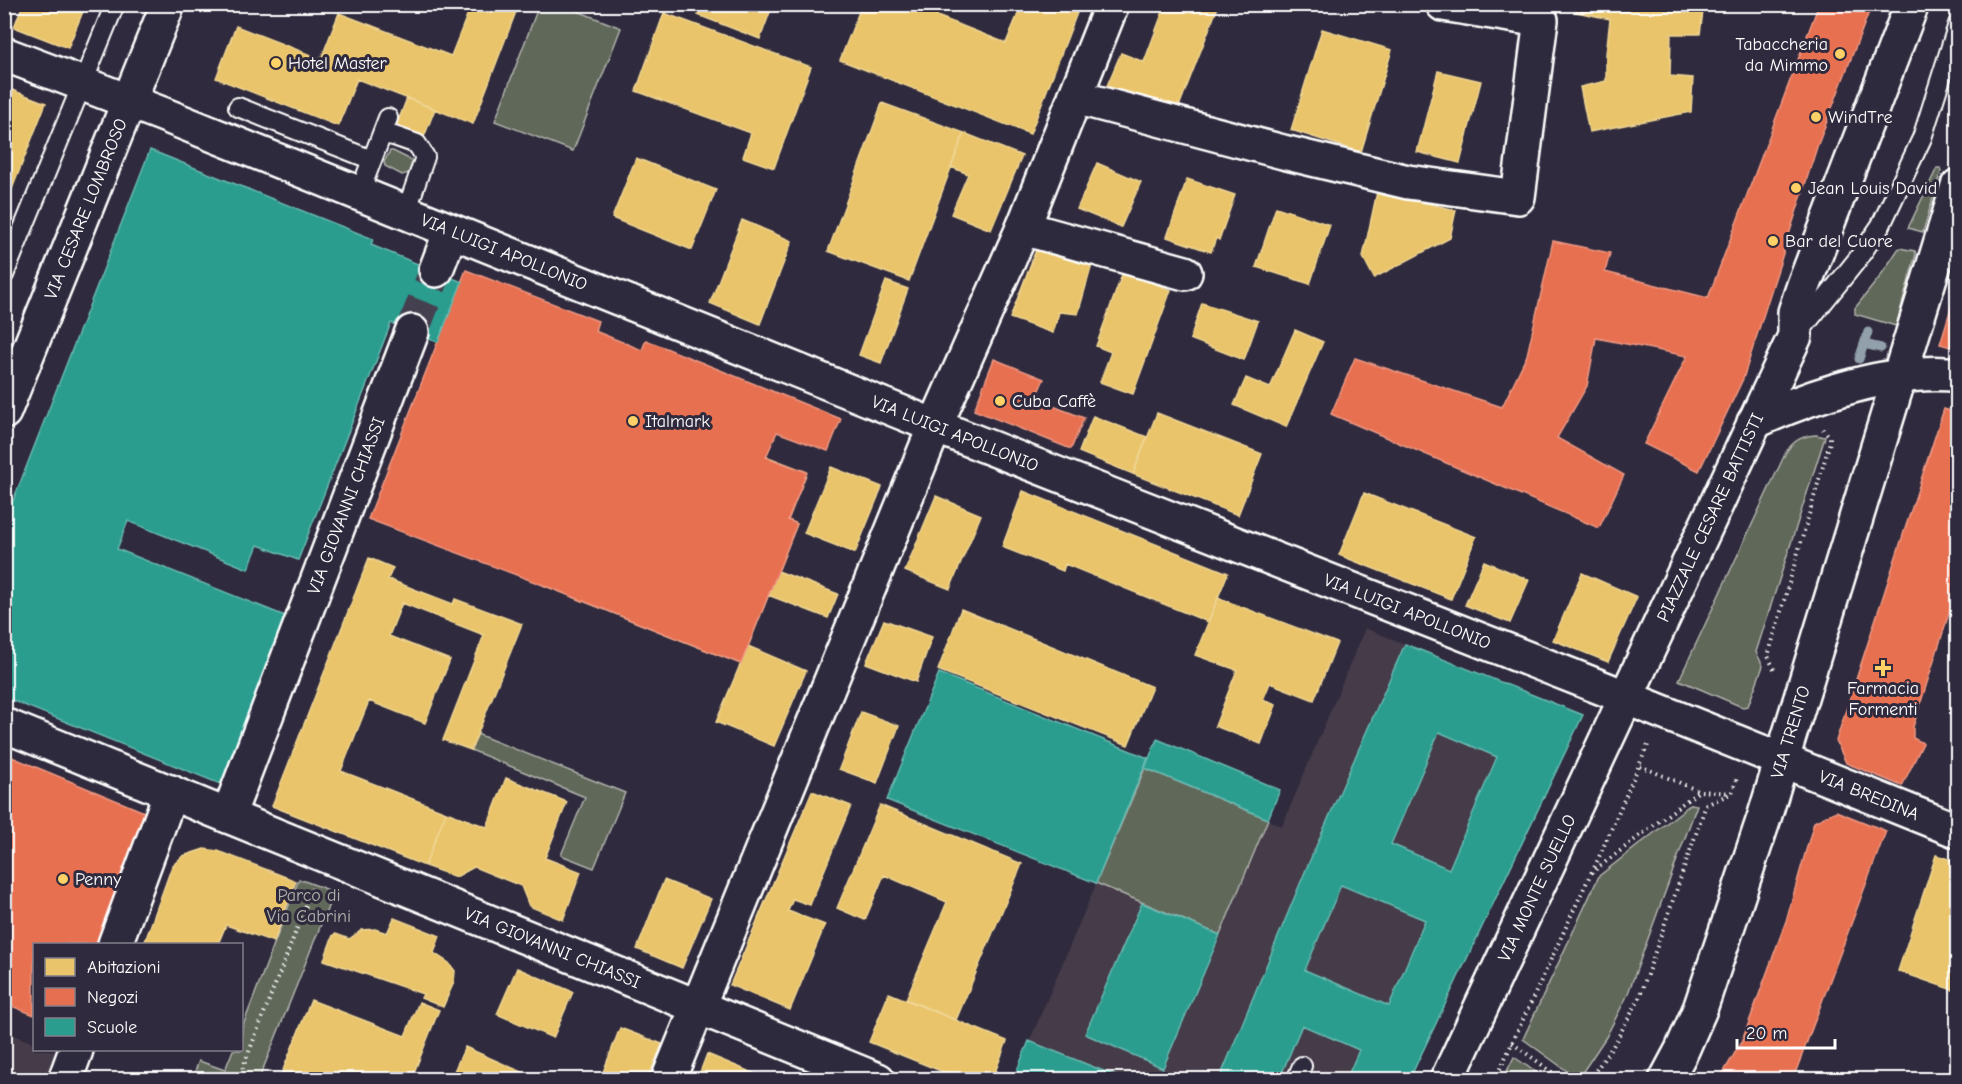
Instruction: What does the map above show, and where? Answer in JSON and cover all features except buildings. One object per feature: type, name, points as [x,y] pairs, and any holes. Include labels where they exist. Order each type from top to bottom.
[{"type":"street","name":"VIA CESARE LOMBROSO","points":[[4,412],[168,4]]},
{"type":"street","points":[[668,1080],[935,426],[1023,228],[1112,4]]},
{"type":"street","points":[[1075,97],[1283,152],[1408,182],[1518,197],[1541,20],[1443,4]]},
{"type":"street","name":"PIAZZALE CESARE BATTISTI","points":[[1625,697],[1795,336],[1795,312],[1804,285],[1912,4]]},
{"type":"street","name":"VIA LUIGI APOLLONIO","points":[[4,54],[130,101],[935,426],[1625,697],[1781,761]]},
{"type":"street","points":[[1900,377],[1958,186]]},
{"type":"street","points":[[1023,228],[1185,273]]},
{"type":"street","points":[[435,270],[451,231]]},
{"type":"street","name":"VIA GIOVANNI CHIASSI","points":[[228,816],[412,332]]},
{"type":"street","points":[[1754,422],[1817,396],[1900,377],[1958,375]]},
{"type":"street","name":"VIA TRENTO","points":[[1666,1080],[1700,1009],[1781,761],[1900,377]]},
{"type":"street","name":"VIA MONTE SUELLO","points":[[1447,1080],[1625,697]]},
{"type":"street","name":"VIA GIOVANNI CHIASSI","points":[[4,725],[878,1080]]},
{"type":"street","name":"VIA BREDINA","points":[[1781,761],[1958,831]]},
{"type":"street","points":[[116,943],[171,792]]},
{"type":"street","points":[[65,1080],[76,1051]]},
{"type":"lane","points":[[4,275],[116,4]]},
{"type":"lane","name":"PIAZZALE CESARE BATTISTI","points":[[1795,336],[1857,260],[1881,225],[1922,138],[1958,24]]},
{"type":"lane","points":[[238,107],[372,160]]},
{"type":"lane","points":[[359,194],[385,126],[417,144],[425,157],[406,212]]},
{"type":"path","points":[[1771,678],[1775,667],[1768,656],[1830,442],[1830,437],[1824,430],[1814,425]]},
{"type":"path","points":[[1495,1080],[1592,873],[1648,745]]},
{"type":"path","points":[[1589,1080],[1638,1001],[1706,805],[1732,793],[1699,791],[1640,766]]},
{"type":"path","points":[[1592,873],[1699,791]]},
{"type":"path","points":[[238,1080],[326,855]]},
{"type":"path","points":[[1512,1043],[1563,1080]]},
{"type":"shaded area","points":[[1365,628],[1583,715],[1409,1079],[1013,1080],[1145,768],[1282,826]]},
{"type":"shaded area","points":[[4,1031],[33,1043],[33,1051],[53,1051],[61,1054],[50,1079],[5,1079]]},
{"type":"green space","points":[[539,5],[562,5],[621,28],[573,151],[495,121]]},
{"type":"green space","points":[[390,151],[413,161],[409,173],[402,175],[385,166],[384,162]]},
{"type":"green space","points":[[1937,168],[1941,171],[1923,232],[1908,228]]},
{"type":"green space","points":[[1899,248],[1915,251],[1916,254],[1896,326],[1855,314],[1855,308]]},
{"type":"green space","points":[[1816,435],[1825,437],[1756,652],[1763,666],[1748,706],[1742,707],[1679,680],[1786,452],[1799,439]]},
{"type":"green space","points":[[477,734],[625,793],[594,868],[561,855],[585,797],[471,750]]},
{"type":"green space","points":[[1145,768],[1268,819],[1220,935],[1096,883]]},
{"type":"green space","points":[[1691,804],[1697,805],[1627,996],[1606,1037],[1578,1079],[1523,1039],[1599,876]]},
{"type":"green space","name":"Parco di Via Cabrini","points":[[299,879],[334,892],[259,1079],[192,1079],[199,1061],[225,1070],[233,1051],[243,1051],[243,1025]]},
{"type":"green space","points":[[1514,1057],[1546,1079],[1503,1079]]},
{"type":"waterway","points":[[1859,359],[1868,332]]},
{"type":"waterway","points":[[1864,344],[1881,348]]},
{"type":"tunnel","points":[[412,332],[436,270]]},
{"type":"place","name":"Tabaccheria da Mimmo","points":[[1840,54]]},
{"type":"place","name":"Hotel Master","points":[[276,63]]},
{"type":"place","name":"WindTre","points":[[1816,117]]},
{"type":"place","name":"Jean Louis David","points":[[1796,188]]},
{"type":"place","name":"Bar del Cuore","points":[[1773,241]]},
{"type":"place","name":"Cuba Caffè","points":[[1000,401]]},
{"type":"place","name":"Italmark","points":[[633,421]]},
{"type":"place","name":"Farmacia Formenti","points":[[1883,668]]},
{"type":"place","name":"Penny","points":[[63,879]]}]
